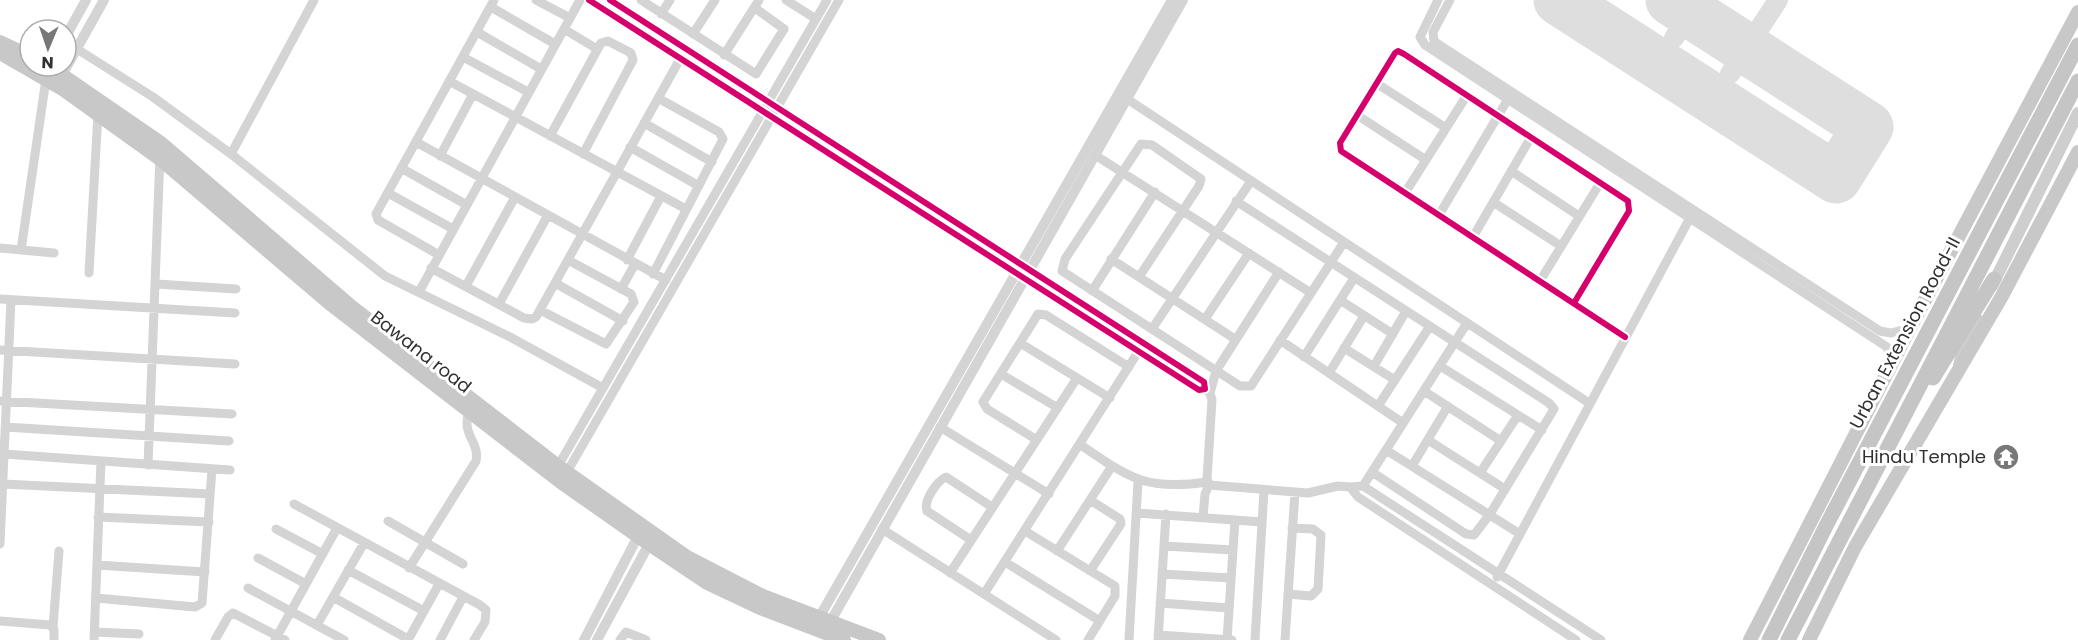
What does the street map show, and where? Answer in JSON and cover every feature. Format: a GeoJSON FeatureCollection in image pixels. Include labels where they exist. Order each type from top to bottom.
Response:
{"type":"FeatureCollection","features":[{"type":"Feature","properties":{"kind":"highway","name":"Urban Extension Road-II"},"geometry":{"type":"LineString","coordinates":[[1770,640],[1827,524],[2078,45]]}},
{"type":"Feature","properties":{"kind":"highway","name":"Urban Extension Road-II"},"geometry":{"type":"LineString","coordinates":[[1788,640],[2078,81]]}},
{"type":"Feature","properties":{"kind":"highway"},"geometry":{"type":"LineString","coordinates":[[1908,407],[1923,396],[1994,279]]}},
{"type":"Feature","properties":{"kind":"main road"},"geometry":{"type":"LineString","coordinates":[[1750,640],[1910,328],[2078,12]]}},
{"type":"Feature","properties":{"kind":"main road"},"geometry":{"type":"LineString","coordinates":[[0,42],[18,50]]}},
{"type":"Feature","properties":{"kind":"main road","name":"Bawana road"},"geometry":{"type":"LineString","coordinates":[[0,53],[18,59]]}},
{"type":"Feature","properties":{"kind":"main road","name":"Bawana road"},"geometry":{"type":"LineString","coordinates":[[59,78],[98,113],[160,159],[329,303],[469,412],[643,540],[707,583],[760,608],[879,640]]}},
{"type":"Feature","properties":{"kind":"main road","name":"Bawana road"},"geometry":{"type":"LineString","coordinates":[[66,78],[161,143],[352,307],[563,469],[696,562],[844,640]]}},
{"type":"Feature","properties":{"kind":"main road"},"geometry":{"type":"LineString","coordinates":[[1957,372],[1963,345],[2078,113]]}},
{"type":"Feature","properties":{"kind":"main road"},"geometry":{"type":"LineString","coordinates":[[1809,640],[1856,547],[2001,296],[2078,152]]}},
{"type":"Feature","properties":{"kind":"street"},"geometry":{"type":"LineString","coordinates":[[76,18],[86,0]]}},
{"type":"Feature","properties":{"kind":"street"},"geometry":{"type":"LineString","coordinates":[[78,47],[105,0]]}},
{"type":"Feature","properties":{"kind":"street"},"geometry":{"type":"LineString","coordinates":[[231,154],[314,0]]}},
{"type":"Feature","properties":{"kind":"street"},"geometry":{"type":"LineString","coordinates":[[536,0],[570,18]]}},
{"type":"Feature","properties":{"kind":"street"},"geometry":{"type":"LineString","coordinates":[[419,292],[580,0]]}},
{"type":"Feature","properties":{"kind":"street"},"geometry":{"type":"LineString","coordinates":[[589,0],[767,115],[1204,382],[1212,412],[1208,484],[1203,517]]}},
{"type":"Feature","properties":{"kind":"street"},"geometry":{"type":"LineString","coordinates":[[610,0],[624,4],[1017,269]]}},
{"type":"Feature","properties":{"kind":"street"},"geometry":{"type":"LineString","coordinates":[[641,0],[661,14],[724,55],[753,73],[760,71],[784,29],[757,4],[724,55]]}},
{"type":"Feature","properties":{"kind":"street"},"geometry":{"type":"LineString","coordinates":[[661,14],[670,0]]}},
{"type":"Feature","properties":{"kind":"street"},"geometry":{"type":"LineString","coordinates":[[693,34],[715,0]]}},
{"type":"Feature","properties":{"kind":"street"},"geometry":{"type":"LineString","coordinates":[[786,0],[816,19]]}},
{"type":"Feature","properties":{"kind":"street"},"geometry":{"type":"LineString","coordinates":[[563,469],[767,115],[768,102],[827,0]]}},
{"type":"Feature","properties":{"kind":"street"},"geometry":{"type":"LineString","coordinates":[[563,469],[603,388],[666,280],[767,115],[778,108],[839,0]]}},
{"type":"Feature","properties":{"kind":"street"},"geometry":{"type":"LineString","coordinates":[[821,626],[882,529],[1095,155],[1172,0]]}},
{"type":"Feature","properties":{"kind":"street"},"geometry":{"type":"LineString","coordinates":[[821,626],[1017,269],[1183,0]]}},
{"type":"Feature","properties":{"kind":"street"},"geometry":{"type":"LineString","coordinates":[[1438,0],[1421,32],[1421,42],[1508,99],[1880,331],[1891,333],[1910,328]]}},
{"type":"Feature","properties":{"kind":"street"},"geometry":{"type":"LineString","coordinates":[[1450,0],[1433,32],[1434,41],[1887,347],[1893,365]]}},
{"type":"Feature","properties":{"kind":"street"},"geometry":{"type":"LineString","coordinates":[[439,255],[378,220],[376,214],[401,168],[492,3],[555,44]]}},
{"type":"Feature","properties":{"kind":"street"},"geometry":{"type":"LineString","coordinates":[[564,29],[597,49]]}},
{"type":"Feature","properties":{"kind":"street"},"geometry":{"type":"LineString","coordinates":[[477,32],[542,69]]}},
{"type":"Feature","properties":{"kind":"street"},"geometry":{"type":"LineString","coordinates":[[550,136],[597,49],[601,43],[608,41],[633,57],[583,154]]}},
{"type":"Feature","properties":{"kind":"street"},"geometry":{"type":"LineString","coordinates":[[78,50],[153,97],[231,154],[385,276],[510,337],[603,388]]}},
{"type":"Feature","properties":{"kind":"street"},"geometry":{"type":"LineString","coordinates":[[1574,303],[1630,208],[1628,201],[1401,52],[1395,53],[1340,143],[1339,149],[1625,337]]}},
{"type":"Feature","properties":{"kind":"street"},"geometry":{"type":"LineString","coordinates":[[463,57],[528,92]]}},
{"type":"Feature","properties":{"kind":"street"},"geometry":{"type":"LineString","coordinates":[[431,268],[528,320],[536,317],[680,58]]}},
{"type":"Feature","properties":{"kind":"street"},"geometry":{"type":"LineString","coordinates":[[21,250],[48,78]]}},
{"type":"Feature","properties":{"kind":"street"},"geometry":{"type":"LineString","coordinates":[[449,81],[686,209]]}},
{"type":"Feature","properties":{"kind":"street"},"geometry":{"type":"LineString","coordinates":[[1376,83],[1446,128]]}},
{"type":"Feature","properties":{"kind":"street"},"geometry":{"type":"LineString","coordinates":[[441,156],[473,94]]}},
{"type":"Feature","properties":{"kind":"street"},"geometry":{"type":"LineString","coordinates":[[1406,194],[1467,95]]}},
{"type":"Feature","properties":{"kind":"street"},"geometry":{"type":"LineString","coordinates":[[1124,97],[1589,403]]}},
{"type":"Feature","properties":{"kind":"street"},"geometry":{"type":"LineString","coordinates":[[653,274],[722,143],[722,136],[658,98]]}},
{"type":"Feature","properties":{"kind":"street"},"geometry":{"type":"LineString","coordinates":[[1439,215],[1508,99]]}},
{"type":"Feature","properties":{"kind":"street"},"geometry":{"type":"LineString","coordinates":[[89,273],[98,113]]}},
{"type":"Feature","properties":{"kind":"street"},"geometry":{"type":"LineString","coordinates":[[1357,115],[1426,160]]}},
{"type":"Feature","properties":{"kind":"street"},"geometry":{"type":"LineString","coordinates":[[644,123],[712,162]]}},
{"type":"Feature","properties":{"kind":"street"},"geometry":{"type":"LineString","coordinates":[[1473,237],[1531,137]]}},
{"type":"Feature","properties":{"kind":"street"},"geometry":{"type":"LineString","coordinates":[[416,142],[666,280]]}},
{"type":"Feature","properties":{"kind":"street"},"geometry":{"type":"LineString","coordinates":[[148,465],[161,143]]}},
{"type":"Feature","properties":{"kind":"street"},"geometry":{"type":"LineString","coordinates":[[1139,277],[1183,211],[1201,179],[1152,145],[1141,144],[1063,262],[1065,274],[1216,371],[1248,388],[1344,242]]}},
{"type":"Feature","properties":{"kind":"street"},"geometry":{"type":"LineString","coordinates":[[630,147],[699,186]]}},
{"type":"Feature","properties":{"kind":"street"},"geometry":{"type":"LineString","coordinates":[[1095,155],[1311,293]]}},
{"type":"Feature","properties":{"kind":"street"},"geometry":{"type":"LineString","coordinates":[[401,168],[467,205]]}},
{"type":"Feature","properties":{"kind":"street"},"geometry":{"type":"LineString","coordinates":[[1511,171],[1580,216]]}},
{"type":"Feature","properties":{"kind":"street"},"geometry":{"type":"LineString","coordinates":[[1152,328],[1251,181]]}},
{"type":"Feature","properties":{"kind":"street"},"geometry":{"type":"LineString","coordinates":[[1540,281],[1600,183]]}},
{"type":"Feature","properties":{"kind":"street"},"geometry":{"type":"LineString","coordinates":[[1092,291],[1155,192]]}},
{"type":"Feature","properties":{"kind":"street"},"geometry":{"type":"LineString","coordinates":[[388,193],[453,229]]}},
{"type":"Feature","properties":{"kind":"street"},"geometry":{"type":"LineString","coordinates":[[621,289],[661,196]]}},
{"type":"Feature","properties":{"kind":"street"},"geometry":{"type":"LineString","coordinates":[[466,286],[514,197]]}},
{"type":"Feature","properties":{"kind":"street"},"geometry":{"type":"LineString","coordinates":[[1236,201],[1553,406],[1553,412],[1490,514],[1477,532],[1470,536],[1372,472]]}},
{"type":"Feature","properties":{"kind":"street"},"geometry":{"type":"LineString","coordinates":[[1493,202],[1562,246]]}},
{"type":"Feature","properties":{"kind":"street"},"geometry":{"type":"LineString","coordinates":[[1493,585],[1692,214]]}},
{"type":"Feature","properties":{"kind":"street"},"geometry":{"type":"LineString","coordinates":[[499,304],[548,215]]}},
{"type":"Feature","properties":{"kind":"street"},"geometry":{"type":"LineString","coordinates":[[0,248],[54,253]]}},
{"type":"Feature","properties":{"kind":"street"},"geometry":{"type":"LineString","coordinates":[[1205,319],[1249,253]]}},
{"type":"Feature","properties":{"kind":"street"},"geometry":{"type":"LineString","coordinates":[[1112,259],[1235,339]]}},
{"type":"Feature","properties":{"kind":"street"},"geometry":{"type":"LineString","coordinates":[[540,310],[606,344],[623,321],[635,299],[568,261]]}},
{"type":"Feature","properties":{"kind":"street"},"geometry":{"type":"LineString","coordinates":[[1207,391],[1235,339],[1279,272]]}},
{"type":"Feature","properties":{"kind":"street"},"geometry":{"type":"LineString","coordinates":[[1027,275],[1138,352],[1199,390],[1207,391]]}},
{"type":"Feature","properties":{"kind":"street"},"geometry":{"type":"LineString","coordinates":[[1304,357],[1354,278]]}},
{"type":"Feature","properties":{"kind":"street"},"geometry":{"type":"LineString","coordinates":[[156,284],[236,289]]}},
{"type":"Feature","properties":{"kind":"street"},"geometry":{"type":"LineString","coordinates":[[555,284],[623,321]]}},
{"type":"Feature","properties":{"kind":"street"},"geometry":{"type":"LineString","coordinates":[[0,299],[235,313]]}},
{"type":"Feature","properties":{"kind":"street"},"geometry":{"type":"LineString","coordinates":[[0,544],[5,427],[4,350],[11,300]]}},
{"type":"Feature","properties":{"kind":"street"},"geometry":{"type":"LineString","coordinates":[[1340,300],[1393,334]]}},
{"type":"Feature","properties":{"kind":"street"},"geometry":{"type":"LineString","coordinates":[[1374,366],[1406,311]]}},
{"type":"Feature","properties":{"kind":"street"},"geometry":{"type":"LineString","coordinates":[[1037,440],[984,406],[984,399],[1038,314],[1046,315],[1130,367]]}},
{"type":"Feature","properties":{"kind":"street"},"geometry":{"type":"LineString","coordinates":[[1329,373],[1364,316]]}},
{"type":"Feature","properties":{"kind":"street"},"geometry":{"type":"LineString","coordinates":[[1363,486],[1467,323]]}},
{"type":"Feature","properties":{"kind":"street"},"geometry":{"type":"LineString","coordinates":[[1378,406],[1430,326]]}},
{"type":"Feature","properties":{"kind":"street"},"geometry":{"type":"LineString","coordinates":[[1280,340],[1403,423]]}},
{"type":"Feature","properties":{"kind":"street"},"geometry":{"type":"LineString","coordinates":[[1020,343],[1110,398]]}},
{"type":"Feature","properties":{"kind":"street"},"geometry":{"type":"LineString","coordinates":[[1344,348],[1395,380]]}},
{"type":"Feature","properties":{"kind":"street"},"geometry":{"type":"LineString","coordinates":[[4,350],[235,364]]}},
{"type":"Feature","properties":{"kind":"street"},"geometry":{"type":"LineString","coordinates":[[984,594],[1081,445],[1138,352]]}},
{"type":"Feature","properties":{"kind":"street"},"geometry":{"type":"LineString","coordinates":[[1440,366],[1542,430]]}},
{"type":"Feature","properties":{"kind":"street"},"geometry":{"type":"LineString","coordinates":[[1001,374],[1058,408]]}},
{"type":"Feature","properties":{"kind":"street"},"geometry":{"type":"LineString","coordinates":[[950,573],[1077,378]]}},
{"type":"Feature","properties":{"kind":"street"},"geometry":{"type":"LineString","coordinates":[[1424,391],[1501,441]]}},
{"type":"Feature","properties":{"kind":"street"},"geometry":{"type":"LineString","coordinates":[[3,401],[232,414]]}},
{"type":"Feature","properties":{"kind":"street"},"geometry":{"type":"LineString","coordinates":[[1412,466],[1448,406]]}},
{"type":"Feature","properties":{"kind":"street"},"geometry":{"type":"LineString","coordinates":[[409,568],[476,461],[476,451],[465,429],[469,412]]}},
{"type":"Feature","properties":{"kind":"street"},"geometry":{"type":"LineString","coordinates":[[1480,473],[1518,415]]}},
{"type":"Feature","properties":{"kind":"street"},"geometry":{"type":"LineString","coordinates":[[5,427],[229,441]]}},
{"type":"Feature","properties":{"kind":"street"},"geometry":{"type":"LineString","coordinates":[[939,427],[1049,494]]}},
{"type":"Feature","properties":{"kind":"street"},"geometry":{"type":"LineString","coordinates":[[1428,440],[1505,489]]}},
{"type":"Feature","properties":{"kind":"street"},"geometry":{"type":"LineString","coordinates":[[1081,445],[1138,481],[1183,485],[1208,484],[1295,492],[1363,486],[1600,640]]}},
{"type":"Feature","properties":{"kind":"street"},"geometry":{"type":"LineString","coordinates":[[1386,450],[1520,534]]}},
{"type":"Feature","properties":{"kind":"street"},"geometry":{"type":"LineString","coordinates":[[3,451],[148,465],[231,470]]}},
{"type":"Feature","properties":{"kind":"street"},"geometry":{"type":"LineString","coordinates":[[101,461],[94,636],[139,634]]}},
{"type":"Feature","properties":{"kind":"street"},"geometry":{"type":"LineString","coordinates":[[1058,551],[1112,466]]}},
{"type":"Feature","properties":{"kind":"street"},"geometry":{"type":"LineString","coordinates":[[96,598],[199,606],[203,599],[212,469]]}},
{"type":"Feature","properties":{"kind":"street"},"geometry":{"type":"LineString","coordinates":[[971,540],[927,511],[926,501],[941,480],[946,477],[992,507]]}},
{"type":"Feature","properties":{"kind":"street"},"geometry":{"type":"LineString","coordinates":[[1129,640],[1138,481]]}},
{"type":"Feature","properties":{"kind":"street"},"geometry":{"type":"LineString","coordinates":[[3,484],[210,494]]}},
{"type":"Feature","properties":{"kind":"street"},"geometry":{"type":"LineString","coordinates":[[1350,487],[1358,497],[1576,640]]}},
{"type":"Feature","properties":{"kind":"street"},"geometry":{"type":"LineString","coordinates":[[1255,640],[1264,490]]}},
{"type":"Feature","properties":{"kind":"street"},"geometry":{"type":"LineString","coordinates":[[1285,640],[1295,492]]}},
{"type":"Feature","properties":{"kind":"street"},"geometry":{"type":"LineString","coordinates":[[1090,500],[1121,522],[1090,571]]}},
{"type":"Feature","properties":{"kind":"street"},"geometry":{"type":"LineString","coordinates":[[294,504],[486,610],[484,622],[474,640]]}},
{"type":"Feature","properties":{"kind":"street"},"geometry":{"type":"LineString","coordinates":[[1137,513],[1262,522]]}},
{"type":"Feature","properties":{"kind":"street"},"geometry":{"type":"LineString","coordinates":[[1166,514],[1158,638],[1229,640],[1235,520]]}},
{"type":"Feature","properties":{"kind":"street"},"geometry":{"type":"LineString","coordinates":[[98,517],[209,522]]}},
{"type":"Feature","properties":{"kind":"street"},"geometry":{"type":"LineString","coordinates":[[388,521],[463,564]]}},
{"type":"Feature","properties":{"kind":"street"},"geometry":{"type":"LineString","coordinates":[[215,640],[228,616],[233,613],[279,639],[291,611],[337,528]]}},
{"type":"Feature","properties":{"kind":"street"},"geometry":{"type":"LineString","coordinates":[[1288,594],[1311,596],[1317,593],[1322,536],[1313,529],[1293,528]]}},
{"type":"Feature","properties":{"kind":"street"},"geometry":{"type":"LineString","coordinates":[[276,529],[323,554]]}},
{"type":"Feature","properties":{"kind":"street"},"geometry":{"type":"LineString","coordinates":[[882,529],[1056,640]]}},
{"type":"Feature","properties":{"kind":"street"},"geometry":{"type":"LineString","coordinates":[[1025,531],[1117,589],[1088,640]]}},
{"type":"Feature","properties":{"kind":"street"},"geometry":{"type":"LineString","coordinates":[[584,640],[643,540]]}},
{"type":"Feature","properties":{"kind":"street"},"geometry":{"type":"LineString","coordinates":[[597,640],[643,540]]}},
{"type":"Feature","properties":{"kind":"street"},"geometry":{"type":"LineString","coordinates":[[317,625],[364,543]]}},
{"type":"Feature","properties":{"kind":"street"},"geometry":{"type":"LineString","coordinates":[[1164,546],[1233,550]]}},
{"type":"Feature","properties":{"kind":"street"},"geometry":{"type":"LineString","coordinates":[[54,640],[59,551]]}},
{"type":"Feature","properties":{"kind":"street"},"geometry":{"type":"LineString","coordinates":[[258,558],[306,584]]}},
{"type":"Feature","properties":{"kind":"street"},"geometry":{"type":"LineString","coordinates":[[1005,562],[1100,621]]}},
{"type":"Feature","properties":{"kind":"street"},"geometry":{"type":"LineString","coordinates":[[97,565],[205,572]]}},
{"type":"Feature","properties":{"kind":"street"},"geometry":{"type":"LineString","coordinates":[[348,570],[424,611]]}},
{"type":"Feature","properties":{"kind":"street"},"geometry":{"type":"LineString","coordinates":[[1162,574],[1231,578]]}},
{"type":"Feature","properties":{"kind":"street"},"geometry":{"type":"LineString","coordinates":[[333,597],[408,639],[439,584]]}},
{"type":"Feature","properties":{"kind":"street"},"geometry":{"type":"LineString","coordinates":[[248,588],[344,640]]}},
{"type":"Feature","properties":{"kind":"street"},"geometry":{"type":"LineString","coordinates":[[440,640],[463,597]]}},
{"type":"Feature","properties":{"kind":"street"},"geometry":{"type":"LineString","coordinates":[[1160,603],[1229,608]]}},
{"type":"Feature","properties":{"kind":"street"},"geometry":{"type":"LineString","coordinates":[[0,621],[53,627]]}},
{"type":"Feature","properties":{"kind":"street"},"geometry":{"type":"LineString","coordinates":[[620,640],[626,632],[646,640]]}},
{"type":"Feature","properties":{"kind":"taxiway"},"geometry":{"type":"LineString","coordinates":[[1674,38],[1699,0]]}},
{"type":"Feature","properties":{"kind":"taxiway"},"geometry":{"type":"LineString","coordinates":[[1730,74],[1778,0]]}},
{"type":"Feature","properties":{"kind":"runway"},"geometry":{"type":"LineString","coordinates":[[1559,0],[1836,178],[1868,127],[1671,0]]}},
{"type":"Feature","properties":{"kind":"cycle path"},"geometry":{"type":"LineString","coordinates":[[589,0],[1199,390],[1205,389],[1204,382],[610,0]]}},
{"type":"Feature","properties":{"kind":"cycle path"},"geometry":{"type":"LineString","coordinates":[[1574,303],[1629,211],[1628,201],[1404,54],[1398,51],[1395,53],[1340,143],[1341,151],[1625,337]]}},
{"type":"Feature","properties":{"kind":"place","name":"Hindu Temple"},"geometry":{"type":"Point","coordinates":[2006,457]}}]}
